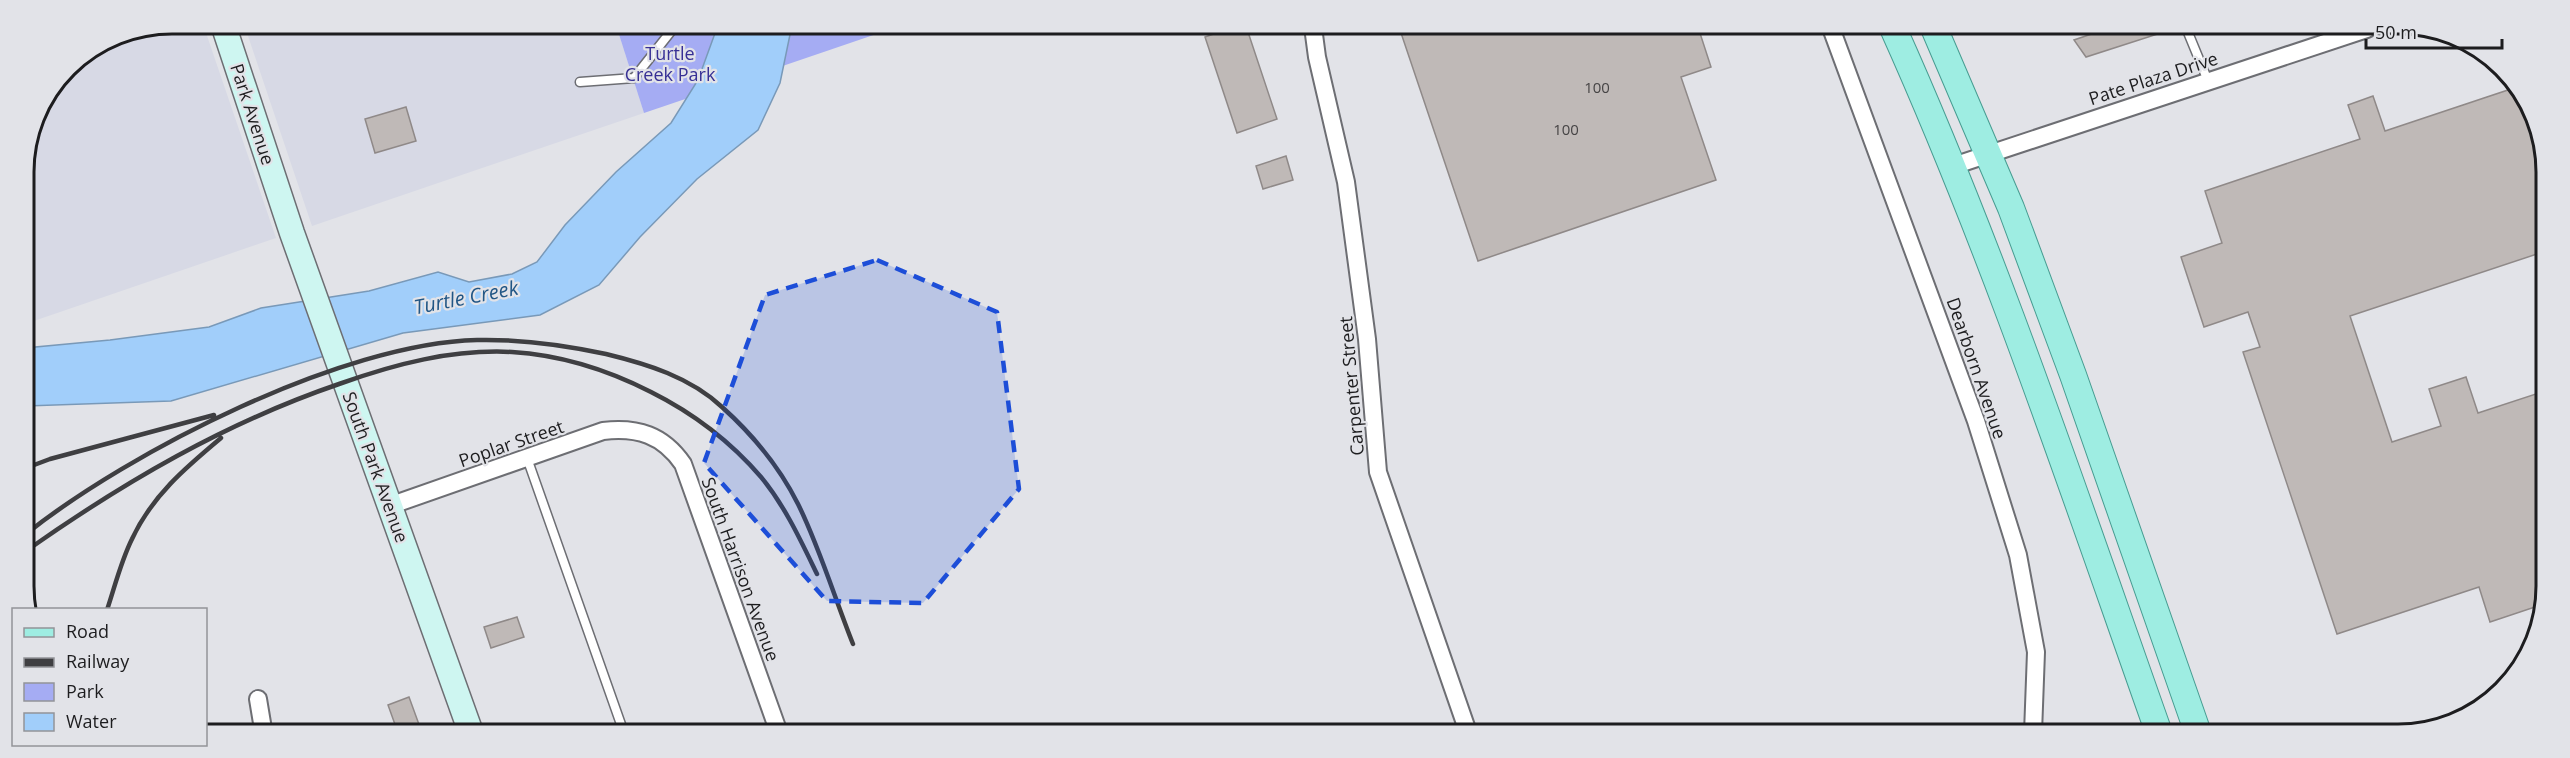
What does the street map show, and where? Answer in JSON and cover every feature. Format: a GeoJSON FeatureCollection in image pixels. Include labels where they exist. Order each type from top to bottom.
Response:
{"type":"FeatureCollection","features":[{"type":"Feature","properties":{"kind":"main road"},"geometry":{"type":"LineString","coordinates":[[1896,35],[1953,166],[2027,362],[2155,723]]}},
{"type":"Feature","properties":{"kind":"main road"},"geometry":{"type":"LineString","coordinates":[[1937,35],[1989,153],[2073,375],[2195,723]]}},
{"type":"Feature","properties":{"kind":"street","name":"Park Avenue"},"geometry":{"type":"LineString","coordinates":[[227,35],[283,205]]}},
{"type":"Feature","properties":{"kind":"street","name":"Carpenter Street"},"geometry":{"type":"LineString","coordinates":[[1314,35],[1348,193],[1367,339],[1378,472],[1465,723]]}},
{"type":"Feature","properties":{"kind":"street","name":"Dearborn Avenue"},"geometry":{"type":"LineString","coordinates":[[1834,35],[1976,421],[2018,555],[2036,652],[2033,723]]}},
{"type":"Feature","properties":{"kind":"street","name":"Pate Plaza Drive"},"geometry":{"type":"LineString","coordinates":[[1953,166],[2208,81],[2334,35]]}},
{"type":"Feature","properties":{"kind":"street","name":"South Park Avenue"},"geometry":{"type":"LineString","coordinates":[[283,205],[468,724]]}},
{"type":"Feature","properties":{"kind":"street","name":"Poplar Street"},"geometry":{"type":"LineString","coordinates":[[389,506],[603,431],[625,430],[648,435]]}},
{"type":"Feature","properties":{"kind":"street","name":"South Harrison Avenue"},"geometry":{"type":"LineString","coordinates":[[648,435],[672,449],[682,464],[775,724]]}},
{"type":"Feature","properties":{"kind":"street"},"geometry":{"type":"LineString","coordinates":[[258,699],[262,724]]}},
{"type":"Feature","properties":{"kind":"lane"},"geometry":{"type":"LineString","coordinates":[[579,82],[634,78],[668,35]]}},
{"type":"Feature","properties":{"kind":"lane"},"geometry":{"type":"LineString","coordinates":[[2189,35],[2208,81]]}},
{"type":"Feature","properties":{"kind":"lane"},"geometry":{"type":"LineString","coordinates":[[527,458],[621,724]]}},
{"type":"Feature","properties":{"kind":"highlighted area"},"geometry":{"type":"Polygon","coordinates":[[[877,260],[997,312],[1019,489],[923,603],[827,601],[704,463],[765,295],[877,260]]]}},
{"type":"Feature","properties":{"kind":"shaded area"},"geometry":{"type":"Polygon","coordinates":[[[207,35],[276,238],[35,321],[36,154],[45,120],[63,88],[88,63],[103,53],[128,42],[154,36],[207,35]]]}},
{"type":"Feature","properties":{"kind":"shaded area"},"geometry":{"type":"Polygon","coordinates":[[[248,35],[619,35],[644,113],[312,226],[248,35]]]}},
{"type":"Feature","properties":{"kind":"green space","name":"Turtle Creek Park"},"geometry":{"type":"Polygon","coordinates":[[[619,35],[874,35],[644,113],[619,35]]]}},
{"type":"Feature","properties":{"kind":"water","name":"Turtle Creek"},"geometry":{"type":"Polygon","coordinates":[[[714,35],[790,35],[780,83],[758,130],[697,179],[640,237],[599,285],[540,315],[403,333],[171,401],[34,406],[35,347],[209,327],[261,308],[369,291],[438,272],[469,282],[512,274],[537,262],[565,225],[616,172],[671,123],[698,80],[714,35]]]}},
{"type":"Feature","properties":{"kind":"building"},"geometry":{"type":"Polygon","coordinates":[[[1249,35],[1277,119],[1237,133],[1205,37],[1249,35]]]}},
{"type":"Feature","properties":{"kind":"building"},"geometry":{"type":"Polygon","coordinates":[[[1402,35],[1701,35],[1711,67],[1681,77],[1716,180],[1478,261],[1402,35]]]}},
{"type":"Feature","properties":{"kind":"building"},"geometry":{"type":"Polygon","coordinates":[[[2089,35],[2155,35],[2086,57],[2074,40],[2089,35]]]}},
{"type":"Feature","properties":{"kind":"building"},"geometry":{"type":"Polygon","coordinates":[[[2508,90],[2517,103],[2531,137],[2536,172],[2536,254],[2350,316],[2392,442],[2441,426],[2429,389],[2466,377],[2478,413],[2536,394],[2536,586],[2533,608],[2490,622],[2479,587],[2337,634],[2243,352],[2260,347],[2248,312],[2204,327],[2181,257],[2222,243],[2205,191],[2360,139],[2348,105],[2373,96],[2385,131],[2508,90]]]}},
{"type":"Feature","properties":{"kind":"building"},"geometry":{"type":"Polygon","coordinates":[[[406,107],[416,141],[375,153],[365,119],[406,107]]]}},
{"type":"Feature","properties":{"kind":"building"},"geometry":{"type":"Polygon","coordinates":[[[1286,156],[1293,180],[1263,189],[1256,166],[1286,156]]]}},
{"type":"Feature","properties":{"kind":"building"},"geometry":{"type":"Polygon","coordinates":[[[517,617],[524,637],[491,648],[484,627],[517,617]]]}},
{"type":"Feature","properties":{"kind":"building"},"geometry":{"type":"Polygon","coordinates":[[[409,697],[419,724],[395,724],[388,705],[409,697]]]}},
{"type":"Feature","properties":{"kind":"railway"},"geometry":{"type":"LineString","coordinates":[[34,528],[122,469],[179,437],[240,407],[303,381],[365,360],[423,346],[477,340],[558,345],[606,354],[667,373],[696,387],[733,417],[774,465],[798,504],[820,555],[853,644]]}},
{"type":"Feature","properties":{"kind":"railway"},"geometry":{"type":"LineString","coordinates":[[34,546],[100,501],[176,456],[297,400],[360,377],[424,359],[468,353],[512,352],[548,356],[601,370],[651,392],[696,419],[737,451],[770,488],[799,536],[817,574]]}},
{"type":"Feature","properties":{"kind":"railway"},"geometry":{"type":"LineString","coordinates":[[34,465],[214,415]]}},
{"type":"Feature","properties":{"kind":"railway"},"geometry":{"type":"LineString","coordinates":[[108,608],[128,547],[149,509],[182,472],[221,438]]}}]}
